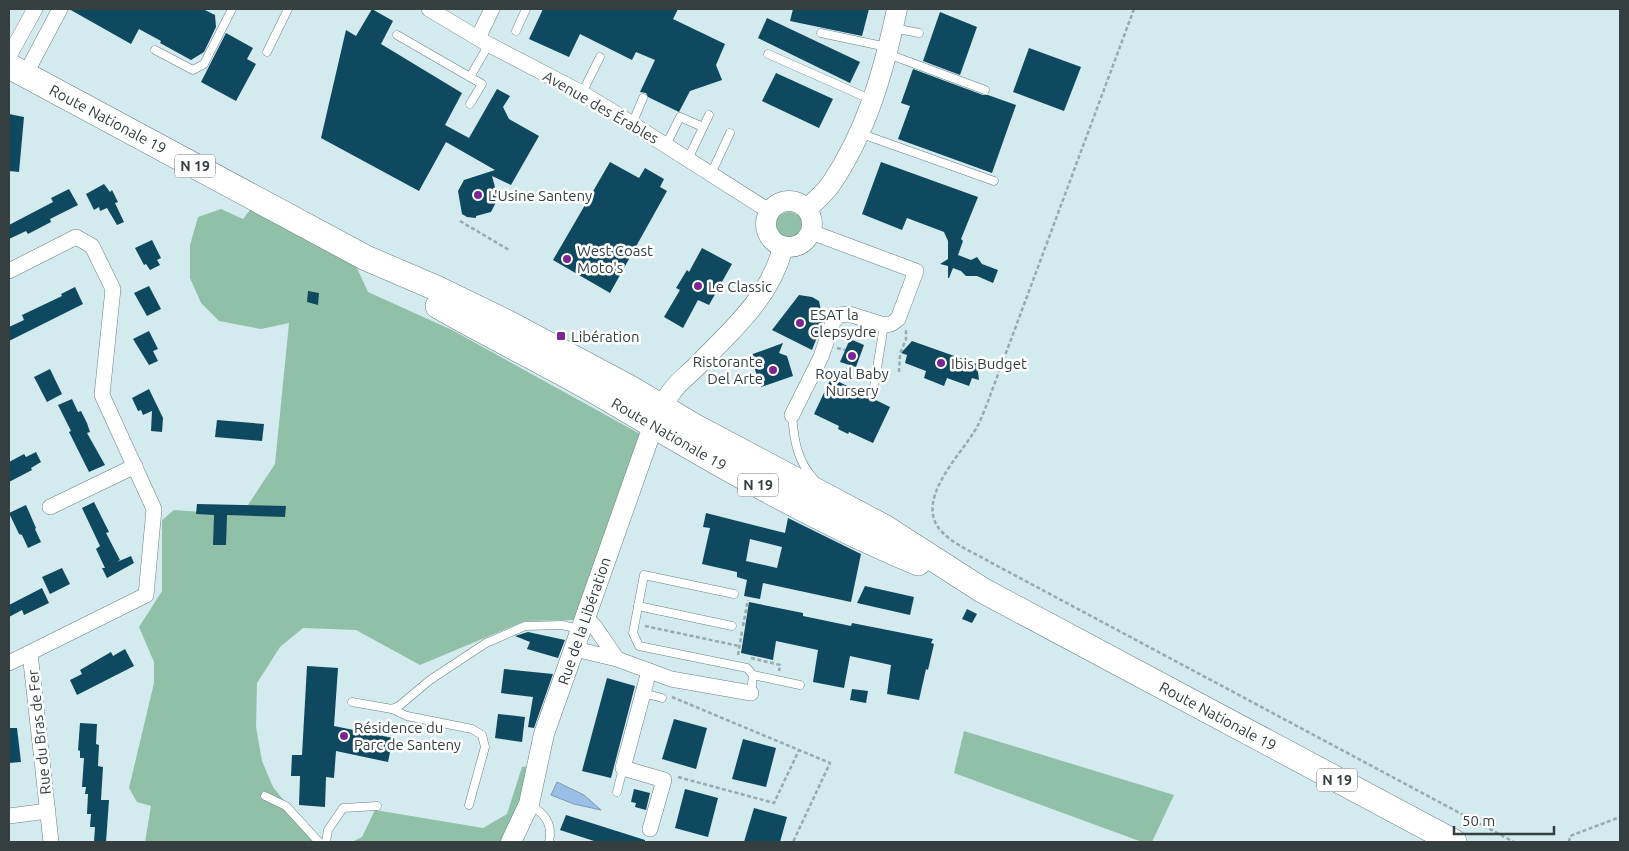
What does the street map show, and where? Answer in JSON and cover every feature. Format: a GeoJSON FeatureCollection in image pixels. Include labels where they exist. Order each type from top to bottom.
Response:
{"type":"FeatureCollection","features":[{"type":"Feature","properties":{"kind":"main road","name":"Route Nationale 19"},"geometry":{"type":"LineString","coordinates":[[17,70],[366,258],[427,300],[616,404],[692,425],[884,527],[982,590],[1454,842]]}},
{"type":"Feature","properties":{"kind":"main road","name":"Route Nationale 19"},"geometry":{"type":"LineString","coordinates":[[658,417],[813,514],[864,540],[982,590]]}},
{"type":"Feature","properties":{"kind":"street"},"geometry":{"type":"LineString","coordinates":[[9,56],[35,9]]}},
{"type":"Feature","properties":{"kind":"street"},"geometry":{"type":"LineString","coordinates":[[17,70],[60,9]]}},
{"type":"Feature","properties":{"kind":"street","name":"Avenue des Érables"},"geometry":{"type":"LineString","coordinates":[[429,9],[484,41],[582,93],[769,211]]}},
{"type":"Feature","properties":{"kind":"street"},"geometry":{"type":"LineString","coordinates":[[484,41],[492,9]]}},
{"type":"Feature","properties":{"kind":"street"},"geometry":{"type":"LineString","coordinates":[[807,209],[830,185],[859,133],[874,101],[889,51],[895,18]]}},
{"type":"Feature","properties":{"kind":"street"},"geometry":{"type":"LineString","coordinates":[[788,200],[801,204],[807,209],[812,220],[811,232],[803,243],[790,248],[783,247],[771,239],[767,233],[766,218],[774,206],[788,200]]}},
{"type":"Feature","properties":{"kind":"street"},"geometry":{"type":"LineString","coordinates":[[792,416],[821,357],[833,322],[839,315],[849,314],[884,325],[891,324],[898,319],[916,272],[811,232]]}},
{"type":"Feature","properties":{"kind":"street"},"geometry":{"type":"LineString","coordinates":[[9,271],[76,237],[92,246],[113,289],[102,395],[154,509],[146,595],[9,663]]}},
{"type":"Feature","properties":{"kind":"street","name":"Rue de la Libération"},"geometry":{"type":"LineString","coordinates":[[519,842],[544,734],[658,417],[672,391],[743,319],[760,299],[774,274],[783,247]]}},
{"type":"Feature","properties":{"kind":"street"},"geometry":{"type":"LineString","coordinates":[[50,507],[135,466]]}},
{"type":"Feature","properties":{"kind":"street"},"geometry":{"type":"LineString","coordinates":[[583,623],[596,627],[617,659]]}},
{"type":"Feature","properties":{"kind":"street"},"geometry":{"type":"LineString","coordinates":[[575,649],[617,659],[671,679],[751,693]]}},
{"type":"Feature","properties":{"kind":"street","name":"Rue du Bras de Fer"},"geometry":{"type":"LineString","coordinates":[[30,653],[51,842]]}},
{"type":"Feature","properties":{"kind":"street"},"geometry":{"type":"LineString","coordinates":[[649,671],[623,768],[664,780],[650,829]]}},
{"type":"Feature","properties":{"kind":"street","name":"Rue du Bras de Fer"},"geometry":{"type":"LineString","coordinates":[[9,816],[48,811]]}},
{"type":"Feature","properties":{"kind":"street","name":"Rue de la Libération"},"geometry":{"type":"LineString","coordinates":[[511,842],[526,811]]}},
{"type":"Feature","properties":{"kind":"lane"},"geometry":{"type":"LineString","coordinates":[[155,50],[193,70],[204,64],[232,9]]}},
{"type":"Feature","properties":{"kind":"lane"},"geometry":{"type":"LineString","coordinates":[[267,52],[288,9]]}},
{"type":"Feature","properties":{"kind":"lane"},"geometry":{"type":"LineString","coordinates":[[516,31],[526,9]]}},
{"type":"Feature","properties":{"kind":"lane"},"geometry":{"type":"LineString","coordinates":[[895,18],[918,33]]}},
{"type":"Feature","properties":{"kind":"lane"},"geometry":{"type":"LineString","coordinates":[[821,33],[889,51],[984,90]]}},
{"type":"Feature","properties":{"kind":"lane"},"geometry":{"type":"LineString","coordinates":[[397,35],[482,84],[470,104]]}},
{"type":"Feature","properties":{"kind":"lane"},"geometry":{"type":"LineString","coordinates":[[470,77],[484,41]]}},
{"type":"Feature","properties":{"kind":"lane"},"geometry":{"type":"LineString","coordinates":[[768,54],[874,101]]}},
{"type":"Feature","properties":{"kind":"lane"},"geometry":{"type":"LineString","coordinates":[[582,93],[600,57]]}},
{"type":"Feature","properties":{"kind":"lane"},"geometry":{"type":"LineString","coordinates":[[632,124],[643,98]]}},
{"type":"Feature","properties":{"kind":"lane"},"geometry":{"type":"LineString","coordinates":[[688,159],[709,115]]}},
{"type":"Feature","properties":{"kind":"lane"},"geometry":{"type":"LineString","coordinates":[[666,145],[680,117],[703,128]]}},
{"type":"Feature","properties":{"kind":"lane"},"geometry":{"type":"LineString","coordinates":[[711,174],[730,133]]}},
{"type":"Feature","properties":{"kind":"lane"},"geometry":{"type":"LineString","coordinates":[[859,133],[994,181]]}},
{"type":"Feature","properties":{"kind":"lane"},"geometry":{"type":"LineString","coordinates":[[874,387],[884,325]]}},
{"type":"Feature","properties":{"kind":"lane"},"geometry":{"type":"LineString","coordinates":[[792,416],[793,435],[798,456],[809,473],[832,499]]}},
{"type":"Feature","properties":{"kind":"lane"},"geometry":{"type":"LineString","coordinates":[[734,594],[644,575],[633,633],[639,646],[747,668],[753,675],[800,685]]}},
{"type":"Feature","properties":{"kind":"lane"},"geometry":{"type":"LineString","coordinates":[[638,606],[732,626]]}},
{"type":"Feature","properties":{"kind":"lane"},"geometry":{"type":"LineString","coordinates":[[392,709],[399,706],[430,680],[479,648],[525,626],[562,626],[583,623]]}},
{"type":"Feature","properties":{"kind":"lane"},"geometry":{"type":"LineString","coordinates":[[751,693],[753,675]]}},
{"type":"Feature","properties":{"kind":"lane"},"geometry":{"type":"LineString","coordinates":[[643,693],[662,698]]}},
{"type":"Feature","properties":{"kind":"lane"},"geometry":{"type":"LineString","coordinates":[[352,702],[392,709],[407,716],[472,729],[482,735],[485,747],[469,804]]}},
{"type":"Feature","properties":{"kind":"lane"},"geometry":{"type":"LineString","coordinates":[[617,792],[623,768]]}},
{"type":"Feature","properties":{"kind":"lane"},"geometry":{"type":"LineString","coordinates":[[265,796],[286,806],[319,842]]}},
{"type":"Feature","properties":{"kind":"lane"},"geometry":{"type":"LineString","coordinates":[[326,842],[328,830],[343,808],[377,806]]}},
{"type":"Feature","properties":{"kind":"lane"},"geometry":{"type":"LineString","coordinates":[[526,811],[542,812],[551,828],[549,842]]}},
{"type":"Feature","properties":{"kind":"path"},"geometry":{"type":"LineString","coordinates":[[1134,9],[988,404],[975,431],[934,496],[933,512],[937,526],[955,542],[990,562],[1514,842]]}},
{"type":"Feature","properties":{"kind":"path"},"geometry":{"type":"LineString","coordinates":[[460,221],[510,250]]}},
{"type":"Feature","properties":{"kind":"path"},"geometry":{"type":"LineString","coordinates":[[899,372],[900,354],[906,339],[906,298]]}},
{"type":"Feature","properties":{"kind":"path"},"geometry":{"type":"LineString","coordinates":[[748,600],[738,655],[780,665],[777,680]]}},
{"type":"Feature","properties":{"kind":"path"},"geometry":{"type":"LineString","coordinates":[[635,624],[739,646]]}},
{"type":"Feature","properties":{"kind":"path"},"geometry":{"type":"LineString","coordinates":[[662,698],[673,697],[830,763],[793,842]]}},
{"type":"Feature","properties":{"kind":"path"},"geometry":{"type":"LineString","coordinates":[[671,776],[774,803],[799,750]]}},
{"type":"Feature","properties":{"kind":"path"},"geometry":{"type":"LineString","coordinates":[[1569,842],[1570,836],[1620,817]]}},
{"type":"Feature","properties":{"kind":"green space"},"geometry":{"type":"Polygon","coordinates":[[[253,206],[350,253],[368,292],[452,330],[642,435],[574,620],[525,621],[420,665],[356,630],[303,628],[280,647],[257,683],[256,727],[262,761],[273,787],[317,842],[145,842],[151,806],[137,802],[129,788],[154,683],[154,662],[139,627],[162,591],[162,520],[174,510],[216,513],[246,508],[275,464],[289,323],[261,329],[219,321],[201,303],[190,278],[190,245],[198,217],[221,209],[243,219],[253,206]]]}},
{"type":"Feature","properties":{"kind":"green space"},"geometry":{"type":"Polygon","coordinates":[[[789,212],[798,216],[802,225],[798,234],[789,238],[780,234],[776,225],[780,216],[789,212]]]}},
{"type":"Feature","properties":{"kind":"green space"},"geometry":{"type":"Polygon","coordinates":[[[964,731],[1174,795],[1152,842],[1142,842],[954,773],[964,731]]]}},
{"type":"Feature","properties":{"kind":"green space"},"geometry":{"type":"Polygon","coordinates":[[[530,766],[523,798],[506,842],[352,842],[362,837],[375,810],[483,828],[507,814],[522,767],[530,766]]]}},
{"type":"Feature","properties":{"kind":"water"},"geometry":{"type":"Polygon","coordinates":[[[557,782],[584,795],[601,810],[574,804],[551,795],[557,782]]]}},
{"type":"Feature","properties":{"kind":"building"},"geometry":{"type":"Polygon","coordinates":[[[69,9],[203,9],[215,15],[216,27],[204,52],[191,60],[139,29],[131,44],[69,9]]]}},
{"type":"Feature","properties":{"kind":"building"},"geometry":{"type":"Polygon","coordinates":[[[372,9],[393,21],[381,44],[462,93],[445,125],[469,138],[497,89],[510,96],[503,107],[509,119],[539,136],[511,185],[492,176],[498,198],[491,212],[476,216],[476,218],[467,217],[462,214],[458,191],[464,180],[495,170],[446,142],[419,191],[321,138],[346,30],[356,36],[372,9]]]}},
{"type":"Feature","properties":{"kind":"building"},"geometry":{"type":"Polygon","coordinates":[[[543,9],[678,9],[673,19],[725,44],[716,65],[722,80],[690,91],[679,112],[648,97],[646,93],[640,92],[655,60],[636,52],[632,60],[580,34],[569,57],[529,39],[543,9]]]}},
{"type":"Feature","properties":{"kind":"building"},"geometry":{"type":"Polygon","coordinates":[[[793,9],[869,9],[862,36],[790,21],[793,9]]]}},
{"type":"Feature","properties":{"kind":"building"},"geometry":{"type":"Polygon","coordinates":[[[940,12],[977,27],[960,75],[923,61],[940,12]]]}},
{"type":"Feature","properties":{"kind":"building"},"geometry":{"type":"Polygon","coordinates":[[[767,18],[860,62],[850,83],[758,38],[767,18]]]}},
{"type":"Feature","properties":{"kind":"building"},"geometry":{"type":"Polygon","coordinates":[[[226,33],[253,48],[247,59],[256,64],[236,101],[201,82],[226,33]]]}},
{"type":"Feature","properties":{"kind":"building"},"geometry":{"type":"Polygon","coordinates":[[[1029,48],[1081,67],[1064,111],[1013,92],[1029,48]]]}},
{"type":"Feature","properties":{"kind":"building"},"geometry":{"type":"Polygon","coordinates":[[[913,69],[1016,105],[992,173],[898,139],[910,106],[901,103],[913,69]]]}},
{"type":"Feature","properties":{"kind":"building"},"geometry":{"type":"Polygon","coordinates":[[[776,73],[833,99],[819,128],[762,101],[776,73]]]}},
{"type":"Feature","properties":{"kind":"building"},"geometry":{"type":"Polygon","coordinates":[[[9,114],[24,117],[19,172],[9,171],[9,114]]]}},
{"type":"Feature","properties":{"kind":"building"},"geometry":{"type":"Polygon","coordinates":[[[610,162],[639,178],[645,168],[664,179],[660,187],[667,191],[610,293],[553,260],[610,162]]]}},
{"type":"Feature","properties":{"kind":"building"},"geometry":{"type":"Polygon","coordinates":[[[881,162],[978,197],[961,239],[963,241],[958,255],[971,260],[977,257],[982,264],[998,270],[993,283],[977,276],[966,276],[961,271],[953,268],[948,278],[948,266],[940,264],[948,259],[948,241],[944,232],[907,218],[902,230],[862,214],[881,162]]]}},
{"type":"Feature","properties":{"kind":"building"},"geometry":{"type":"Polygon","coordinates":[[[104,184],[110,192],[112,190],[118,202],[115,203],[124,222],[117,225],[107,208],[100,211],[99,207],[94,210],[86,194],[104,184]]]}},
{"type":"Feature","properties":{"kind":"building"},"geometry":{"type":"Polygon","coordinates":[[[69,189],[78,205],[50,219],[51,222],[28,234],[26,231],[9,239],[9,225],[53,202],[51,198],[69,189]]]}},
{"type":"Feature","properties":{"kind":"building"},"geometry":{"type":"Polygon","coordinates":[[[152,240],[161,258],[157,260],[160,265],[150,270],[146,264],[144,265],[135,248],[152,240]]]}},
{"type":"Feature","properties":{"kind":"building","name":"Le Classic"},"geometry":{"type":"Polygon","coordinates":[[[702,248],[732,264],[709,305],[698,300],[683,328],[664,317],[680,290],[676,288],[687,270],[689,272],[702,248]]]}},
{"type":"Feature","properties":{"kind":"building"},"geometry":{"type":"Polygon","coordinates":[[[149,286],[161,309],[147,316],[134,293],[149,286]]]}},
{"type":"Feature","properties":{"kind":"building"},"geometry":{"type":"Polygon","coordinates":[[[75,287],[83,304],[9,341],[9,327],[24,320],[22,315],[62,296],[61,294],[75,287]]]}},
{"type":"Feature","properties":{"kind":"building"},"geometry":{"type":"Polygon","coordinates":[[[308,291],[319,293],[318,305],[307,302],[308,291]]]}},
{"type":"Feature","properties":{"kind":"building","name":"ESAT la Clepsydre"},"geometry":{"type":"Polygon","coordinates":[[[799,295],[812,297],[819,301],[822,315],[825,317],[812,350],[772,330],[799,295]]]}},
{"type":"Feature","properties":{"kind":"building"},"geometry":{"type":"Polygon","coordinates":[[[149,331],[158,349],[153,351],[158,361],[149,365],[133,339],[149,331]]]}},
{"type":"Feature","properties":{"kind":"building","name":"Royal Baby Nursery"},"geometry":{"type":"Polygon","coordinates":[[[850,339],[864,345],[856,367],[840,362],[850,339]]]}},
{"type":"Feature","properties":{"kind":"building","name":"Ibis Budget"},"geometry":{"type":"Polygon","coordinates":[[[912,341],[977,364],[979,380],[972,378],[969,386],[947,378],[944,386],[924,378],[926,371],[905,363],[907,355],[901,353],[912,341]]]}},
{"type":"Feature","properties":{"kind":"building","name":"Ristorante Del Arte"},"geometry":{"type":"Polygon","coordinates":[[[783,343],[779,353],[787,356],[793,376],[761,387],[750,355],[783,343]]]}},
{"type":"Feature","properties":{"kind":"building"},"geometry":{"type":"Polygon","coordinates":[[[50,369],[62,394],[47,402],[34,377],[50,369]]]}},
{"type":"Feature","properties":{"kind":"building"},"geometry":{"type":"Polygon","coordinates":[[[831,378],[890,407],[873,443],[849,432],[848,434],[838,429],[839,426],[814,414],[831,378]]]}},
{"type":"Feature","properties":{"kind":"building"},"geometry":{"type":"Polygon","coordinates":[[[149,389],[163,418],[162,432],[151,431],[152,411],[143,415],[141,410],[138,411],[132,398],[149,389]]]}},
{"type":"Feature","properties":{"kind":"building"},"geometry":{"type":"Polygon","coordinates":[[[72,399],[78,412],[81,411],[87,423],[90,432],[87,433],[105,465],[89,472],[58,405],[72,399]]]}},
{"type":"Feature","properties":{"kind":"building"},"geometry":{"type":"Polygon","coordinates":[[[217,420],[264,424],[262,441],[215,437],[217,420]]]}},
{"type":"Feature","properties":{"kind":"building"},"geometry":{"type":"Polygon","coordinates":[[[36,452],[41,462],[31,468],[32,470],[9,482],[9,462],[24,454],[26,457],[36,452]]]}},
{"type":"Feature","properties":{"kind":"building"},"geometry":{"type":"Polygon","coordinates":[[[94,502],[109,532],[106,533],[120,560],[117,562],[131,556],[134,563],[107,578],[102,568],[105,568],[96,549],[100,546],[82,508],[94,502]]]}},
{"type":"Feature","properties":{"kind":"building"},"geometry":{"type":"Polygon","coordinates":[[[197,504],[286,506],[285,517],[227,515],[226,545],[213,545],[214,515],[196,514],[197,504]]]}},
{"type":"Feature","properties":{"kind":"building"},"geometry":{"type":"Polygon","coordinates":[[[26,505],[41,542],[28,548],[9,513],[26,505]]]}},
{"type":"Feature","properties":{"kind":"building"},"geometry":{"type":"Polygon","coordinates":[[[706,513],[785,533],[788,518],[861,554],[851,602],[763,583],[760,599],[744,596],[747,580],[737,577],[737,572],[702,564],[710,528],[703,527],[706,513]],[[750,539],[746,561],[777,568],[782,547],[750,539]]]}},
{"type":"Feature","properties":{"kind":"building"},"geometry":{"type":"Polygon","coordinates":[[[62,568],[70,584],[50,594],[42,577],[62,568]]]}},
{"type":"Feature","properties":{"kind":"building"},"geometry":{"type":"Polygon","coordinates":[[[865,586],[914,597],[910,615],[857,603],[865,586]]]}},
{"type":"Feature","properties":{"kind":"building"},"geometry":{"type":"Polygon","coordinates":[[[42,588],[49,603],[24,615],[22,610],[9,617],[9,605],[42,588]]]}},
{"type":"Feature","properties":{"kind":"building"},"geometry":{"type":"Polygon","coordinates":[[[749,602],[803,613],[803,616],[851,626],[852,623],[933,639],[931,643],[934,644],[919,700],[887,694],[891,665],[850,656],[844,688],[813,682],[818,650],[776,641],[773,660],[741,653],[749,602]]]}},
{"type":"Feature","properties":{"kind":"building"},"geometry":{"type":"Polygon","coordinates":[[[967,609],[977,614],[972,623],[962,619],[967,609]]]}},
{"type":"Feature","properties":{"kind":"building"},"geometry":{"type":"Polygon","coordinates":[[[528,632],[565,640],[558,658],[527,649],[530,642],[515,636],[528,632]]]}},
{"type":"Feature","properties":{"kind":"building"},"geometry":{"type":"Polygon","coordinates":[[[125,649],[134,666],[77,695],[70,680],[82,674],[80,670],[111,652],[113,656],[125,649]]]}},
{"type":"Feature","properties":{"kind":"building","name":"Résidence du Parc de Santeny"},"geometry":{"type":"Polygon","coordinates":[[[307,666],[338,668],[334,726],[393,738],[388,762],[336,751],[334,778],[326,777],[325,807],[299,805],[300,776],[291,776],[292,755],[302,755],[307,666]]]}},
{"type":"Feature","properties":{"kind":"building"},"geometry":{"type":"Polygon","coordinates":[[[504,669],[553,674],[534,728],[528,727],[533,697],[501,693],[504,669]]]}},
{"type":"Feature","properties":{"kind":"building"},"geometry":{"type":"Polygon","coordinates":[[[607,678],[635,686],[611,778],[582,771],[607,678]]]}},
{"type":"Feature","properties":{"kind":"building"},"geometry":{"type":"Polygon","coordinates":[[[852,689],[868,691],[866,703],[850,700],[852,689]]]}},
{"type":"Feature","properties":{"kind":"building"},"geometry":{"type":"Polygon","coordinates":[[[498,714],[525,717],[522,742],[495,738],[498,714]]]}},
{"type":"Feature","properties":{"kind":"building"},"geometry":{"type":"Polygon","coordinates":[[[674,719],[707,728],[696,769],[662,759],[674,719]]]}},
{"type":"Feature","properties":{"kind":"building"},"geometry":{"type":"Polygon","coordinates":[[[80,723],[97,724],[98,766],[103,767],[101,800],[109,800],[106,842],[94,842],[95,827],[90,827],[91,814],[87,814],[88,794],[85,794],[86,787],[82,787],[84,758],[80,758],[80,751],[78,750],[80,723]]]}},
{"type":"Feature","properties":{"kind":"building"},"geometry":{"type":"Polygon","coordinates":[[[9,728],[17,728],[21,762],[9,763],[9,728]]]}},
{"type":"Feature","properties":{"kind":"building"},"geometry":{"type":"Polygon","coordinates":[[[743,739],[776,748],[766,787],[732,779],[743,739]]]}},
{"type":"Feature","properties":{"kind":"building"},"geometry":{"type":"Polygon","coordinates":[[[634,789],[650,793],[646,810],[635,807],[636,803],[631,802],[634,789]]]}},
{"type":"Feature","properties":{"kind":"building"},"geometry":{"type":"Polygon","coordinates":[[[685,789],[718,798],[708,837],[675,828],[685,789]]]}},
{"type":"Feature","properties":{"kind":"building"},"geometry":{"type":"Polygon","coordinates":[[[754,808],[787,817],[780,842],[744,842],[754,808]]]}},
{"type":"Feature","properties":{"kind":"building"},"geometry":{"type":"Polygon","coordinates":[[[566,815],[645,840],[645,842],[597,842],[560,830],[566,815]]]}},
{"type":"Feature","properties":{"kind":"place","name":"L'Usine Santeny"},"geometry":{"type":"Point","coordinates":[478,195]}},
{"type":"Feature","properties":{"kind":"place","name":"West Coast Moto's"},"geometry":{"type":"Point","coordinates":[567,259]}},
{"type":"Feature","properties":{"kind":"place","name":"Le Classic"},"geometry":{"type":"Point","coordinates":[698,286]}},
{"type":"Feature","properties":{"kind":"place","name":"ESAT la Clepsydre"},"geometry":{"type":"Point","coordinates":[800,323]}},
{"type":"Feature","properties":{"kind":"place","name":"Libération"},"geometry":{"type":"Point","coordinates":[561,336]}},
{"type":"Feature","properties":{"kind":"place","name":"Royal Baby Nursery"},"geometry":{"type":"Point","coordinates":[852,356]}},
{"type":"Feature","properties":{"kind":"place","name":"Ibis Budget"},"geometry":{"type":"Point","coordinates":[941,363]}},
{"type":"Feature","properties":{"kind":"place","name":"Ristorante Del Arte"},"geometry":{"type":"Point","coordinates":[773,370]}},
{"type":"Feature","properties":{"kind":"place","name":"Résidence du Parc de Santeny"},"geometry":{"type":"Point","coordinates":[344,736]}}]}
